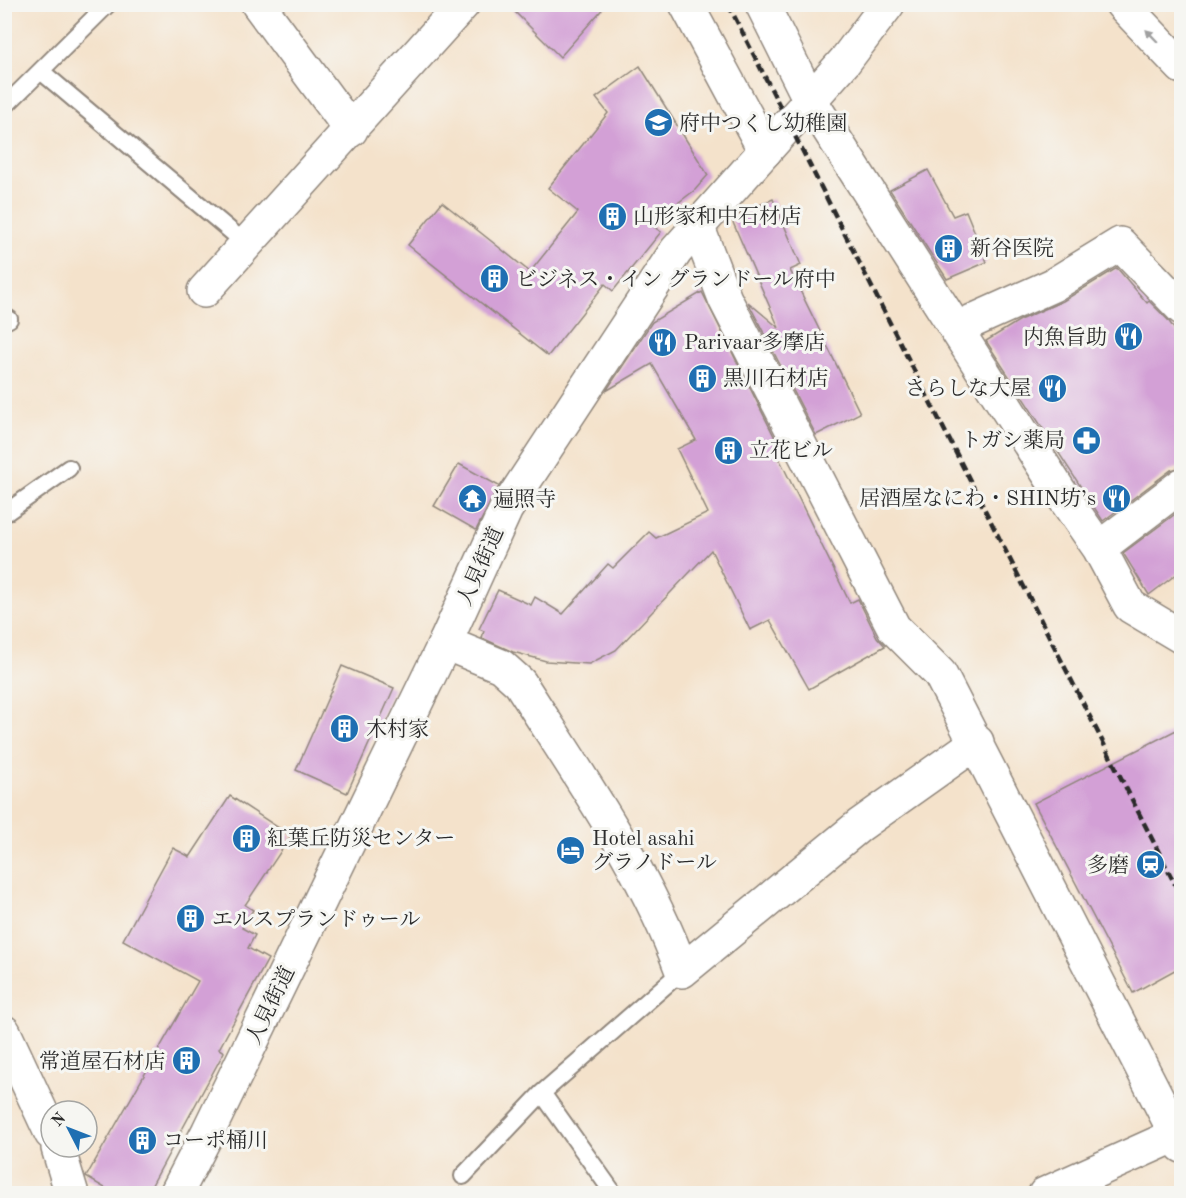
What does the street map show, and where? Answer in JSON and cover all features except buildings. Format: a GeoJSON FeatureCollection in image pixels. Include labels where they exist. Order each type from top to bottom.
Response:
{"type":"FeatureCollection","features":[{"type":"Feature","properties":{"kind":"street"},"geometry":{"type":"LineString","coordinates":[[258,4],[351,130]]}},
{"type":"Feature","properties":{"kind":"street"},"geometry":{"type":"LineString","coordinates":[[204,291],[463,4]]}},
{"type":"Feature","properties":{"kind":"street"},"geometry":{"type":"LineString","coordinates":[[686,4],[765,151]]}},
{"type":"Feature","properties":{"kind":"street"},"geometry":{"type":"LineString","coordinates":[[762,4],[810,100],[1062,495],[1099,548],[1130,606],[1182,637]]}},
{"type":"Feature","properties":{"kind":"street","name":"人見街道"},"geometry":{"type":"LineString","coordinates":[[176,1194],[214,1122],[446,643],[506,509],[676,251],[844,61],[888,4]]}},
{"type":"Feature","properties":{"kind":"street"},"geometry":{"type":"LineString","coordinates":[[1122,4],[1182,67]]}},
{"type":"Feature","properties":{"kind":"street"},"geometry":{"type":"LineString","coordinates":[[697,225],[725,299],[894,628],[940,674],[977,742],[1179,1141],[1045,1194]]}},
{"type":"Feature","properties":{"kind":"street"},"geometry":{"type":"LineString","coordinates":[[957,328],[1053,285],[1120,244],[1182,308]]}},
{"type":"Feature","properties":{"kind":"street"},"geometry":{"type":"LineString","coordinates":[[1099,548],[1182,485]]}},
{"type":"Feature","properties":{"kind":"street"},"geometry":{"type":"LineString","coordinates":[[446,643],[501,666],[520,683],[616,833],[670,938],[682,971],[860,825],[977,742]]}},
{"type":"Feature","properties":{"kind":"street"},"geometry":{"type":"LineString","coordinates":[[4,1032],[39,1108]]}},
{"type":"Feature","properties":{"kind":"street"},"geometry":{"type":"LineString","coordinates":[[60,1159],[72,1194]]}},
{"type":"Feature","properties":{"kind":"lane"},"geometry":{"type":"LineString","coordinates":[[4,107],[42,72],[108,4]]}},
{"type":"Feature","properties":{"kind":"lane"},"geometry":{"type":"LineString","coordinates":[[42,72],[245,243]]}},
{"type":"Feature","properties":{"kind":"lane"},"geometry":{"type":"LineString","coordinates":[[4,513],[69,468]]}},
{"type":"Feature","properties":{"kind":"lane"},"geometry":{"type":"LineString","coordinates":[[463,1176],[542,1092],[682,971]]}},
{"type":"Feature","properties":{"kind":"lane"},"geometry":{"type":"LineString","coordinates":[[542,1092],[614,1194]]}},
{"type":"Feature","properties":{"kind":"railway"},"geometry":{"type":"LineString","coordinates":[[728,4],[1182,898]]}},
{"type":"Feature","properties":{"kind":"place","name":"府中つくし幼稚園"},"geometry":{"type":"Point","coordinates":[658,123]}},
{"type":"Feature","properties":{"kind":"place","name":"山形家和中石材店"},"geometry":{"type":"Point","coordinates":[612,216]}},
{"type":"Feature","properties":{"kind":"place","name":"新谷医院"},"geometry":{"type":"Point","coordinates":[949,248]}},
{"type":"Feature","properties":{"kind":"place","name":"ビジネス・イン グランドール府中"},"geometry":{"type":"Point","coordinates":[495,279]}},
{"type":"Feature","properties":{"kind":"place","name":"内魚旨助"},"geometry":{"type":"Point","coordinates":[1128,337]}},
{"type":"Feature","properties":{"kind":"place","name":"Parivaar多摩店"},"geometry":{"type":"Point","coordinates":[663,342]}},
{"type":"Feature","properties":{"kind":"place","name":"黒川石材店"},"geometry":{"type":"Point","coordinates":[702,378]}},
{"type":"Feature","properties":{"kind":"place","name":"さらしな大屋"},"geometry":{"type":"Point","coordinates":[1052,388]}},
{"type":"Feature","properties":{"kind":"place","name":"トガシ薬局"},"geometry":{"type":"Point","coordinates":[1086,440]}},
{"type":"Feature","properties":{"kind":"place","name":"立花ビル"},"geometry":{"type":"Point","coordinates":[728,450]}},
{"type":"Feature","properties":{"kind":"place","name":"居酒屋なにわ・SHIN坊’s"},"geometry":{"type":"Point","coordinates":[1117,498]}},
{"type":"Feature","properties":{"kind":"place","name":"遍照寺"},"geometry":{"type":"Point","coordinates":[472,499]}},
{"type":"Feature","properties":{"kind":"place","name":"木村家"},"geometry":{"type":"Point","coordinates":[345,729]}},
{"type":"Feature","properties":{"kind":"place","name":"紅葉丘防災センター"},"geometry":{"type":"Point","coordinates":[246,838]}},
{"type":"Feature","properties":{"kind":"place","name":"Hotel asahi グラノドール"},"geometry":{"type":"Point","coordinates":[571,850]}},
{"type":"Feature","properties":{"kind":"place","name":"多磨"},"geometry":{"type":"Point","coordinates":[1150,865]}},
{"type":"Feature","properties":{"kind":"place","name":"エルスプランドゥール"},"geometry":{"type":"Point","coordinates":[191,919]}},
{"type":"Feature","properties":{"kind":"place","name":"常道屋石材店"},"geometry":{"type":"Point","coordinates":[186,1061]}},
{"type":"Feature","properties":{"kind":"place","name":"コーポ桶川"},"geometry":{"type":"Point","coordinates":[142,1140]}}]}
